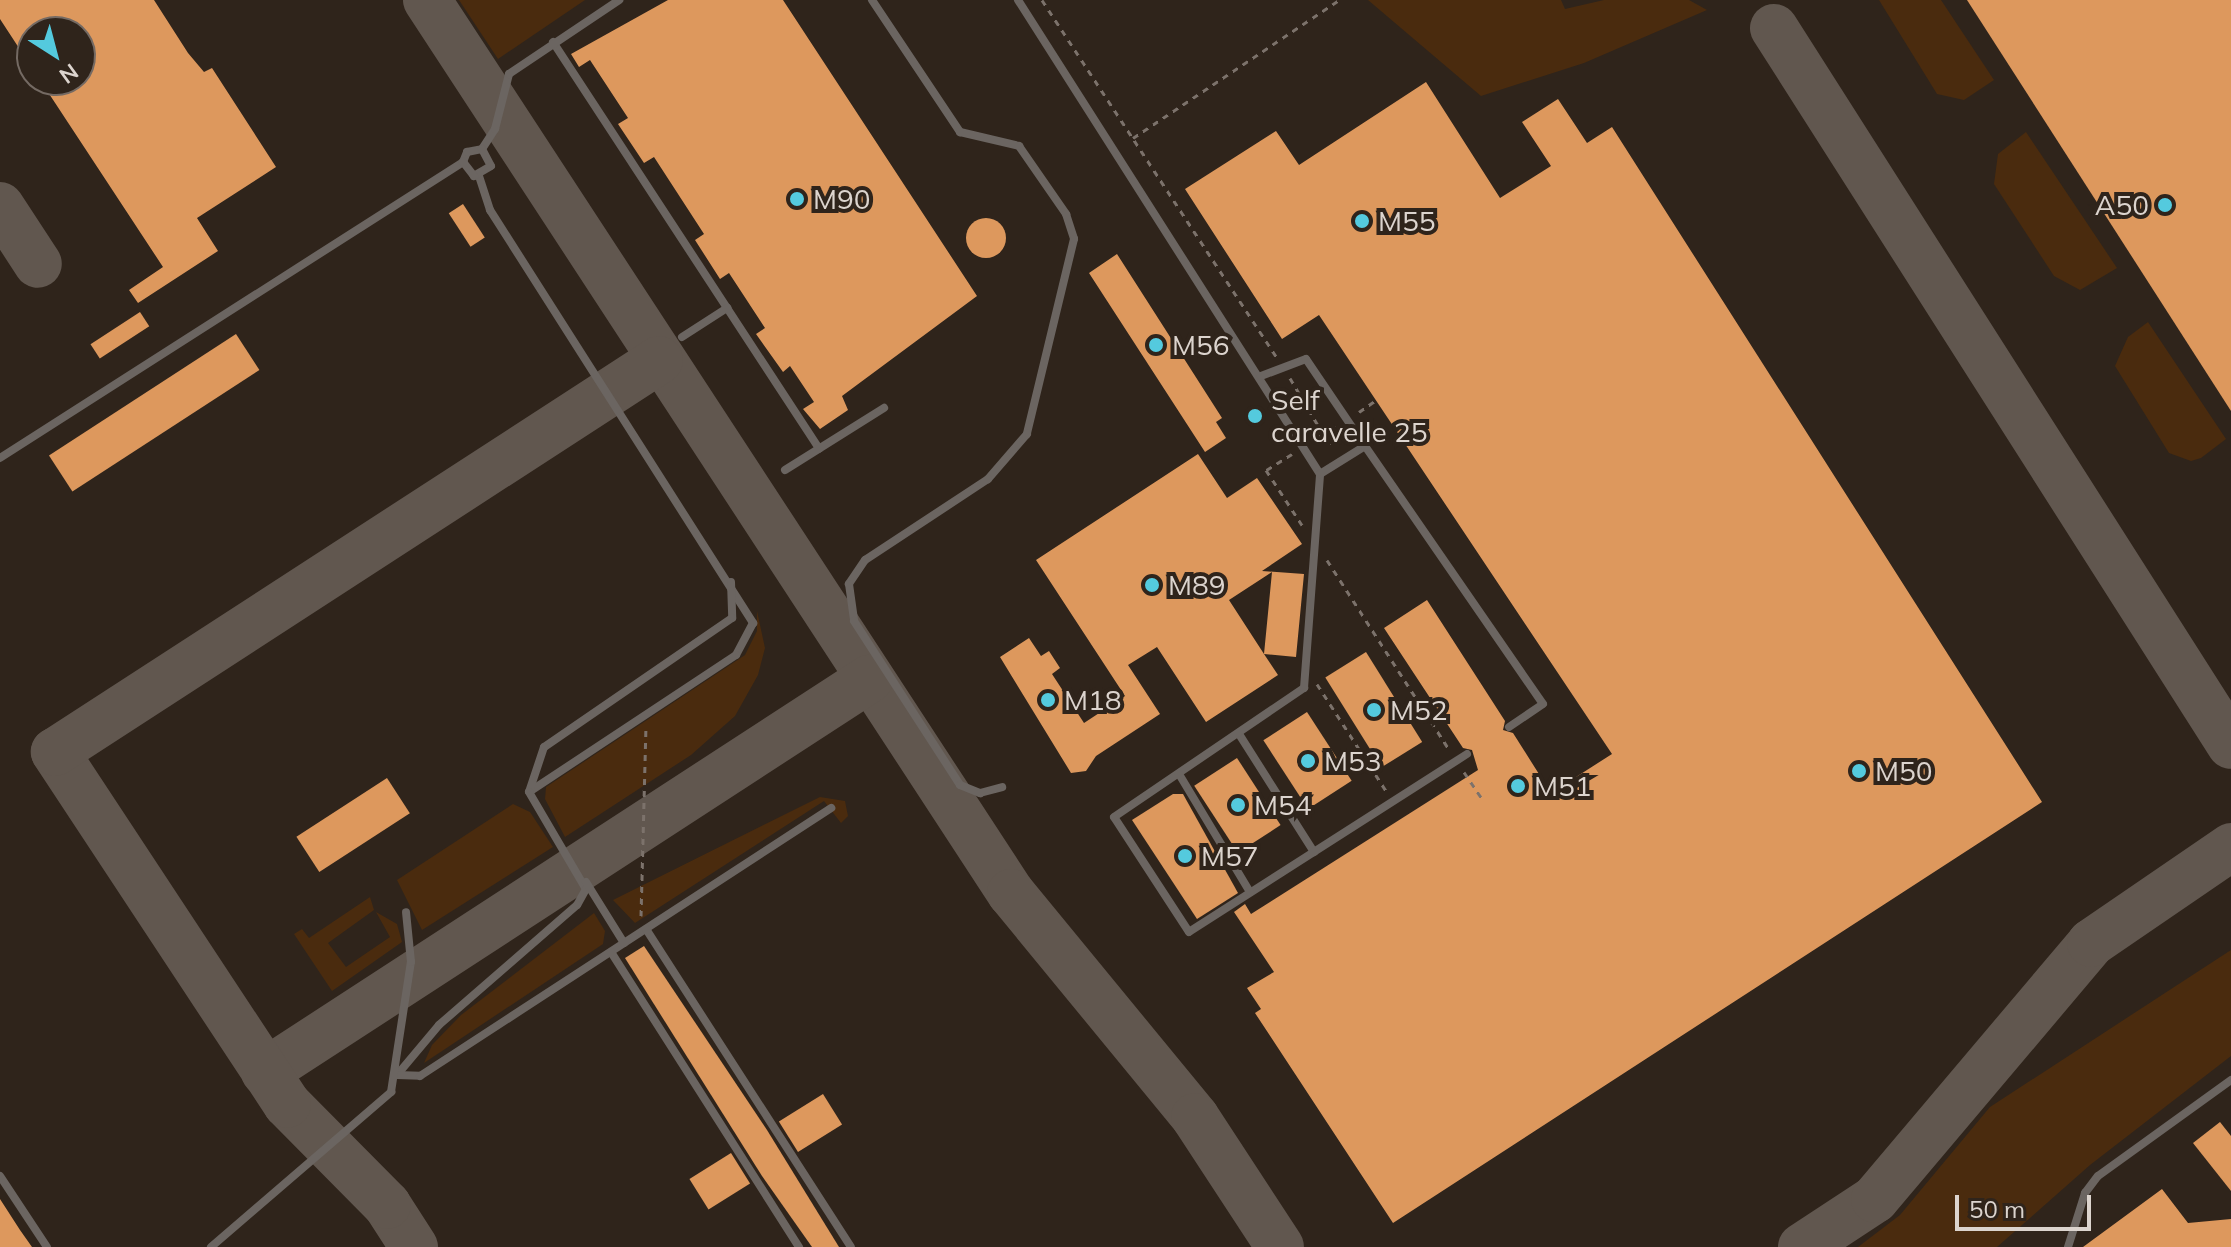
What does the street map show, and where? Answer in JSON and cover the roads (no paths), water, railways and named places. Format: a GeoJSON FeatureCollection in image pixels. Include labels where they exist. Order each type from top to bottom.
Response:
{"type":"FeatureCollection","features":[{"type":"Feature","properties":{"kind":"lane"},"geometry":{"type":"LineString","coordinates":[[0,458],[463,162],[467,152],[482,149],[495,129],[509,74],[619,0]]}},
{"type":"Feature","properties":{"kind":"lane"},"geometry":{"type":"LineString","coordinates":[[872,0],[960,132],[1019,146],[1066,214],[1074,239],[1040,401],[1027,434],[988,479],[865,560],[849,584],[854,621],[960,785],[980,793],[1002,787]]}},
{"type":"Feature","properties":{"kind":"lane"},"geometry":{"type":"LineString","coordinates":[[1018,0],[1261,376],[1301,448],[1320,474],[1304,688],[1114,817],[1189,932],[1467,754]]}},
{"type":"Feature","properties":{"kind":"lane"},"geometry":{"type":"LineString","coordinates":[[553,42],[819,449]]}},
{"type":"Feature","properties":{"kind":"lane"},"geometry":{"type":"LineString","coordinates":[[479,176],[491,166],[482,149]]}},
{"type":"Feature","properties":{"kind":"lane"},"geometry":{"type":"LineString","coordinates":[[463,162],[467,172],[479,176]]}},
{"type":"Feature","properties":{"kind":"lane"},"geometry":{"type":"LineString","coordinates":[[479,176],[490,210],[731,582],[753,623],[745,646],[529,792]]}},
{"type":"Feature","properties":{"kind":"lane"},"geometry":{"type":"LineString","coordinates":[[682,337],[727,308]]}},
{"type":"Feature","properties":{"kind":"lane"},"geometry":{"type":"LineString","coordinates":[[1261,376],[1306,359],[1543,704],[1509,727]]}},
{"type":"Feature","properties":{"kind":"lane"},"geometry":{"type":"LineString","coordinates":[[785,470],[884,408]]}},
{"type":"Feature","properties":{"kind":"lane"},"geometry":{"type":"LineString","coordinates":[[1320,474],[1365,446]]}},
{"type":"Feature","properties":{"kind":"lane"},"geometry":{"type":"LineString","coordinates":[[529,792],[553,736],[732,618],[731,582]]}},
{"type":"Feature","properties":{"kind":"lane"},"geometry":{"type":"LineString","coordinates":[[1239,734],[1314,852]]}},
{"type":"Feature","properties":{"kind":"lane"},"geometry":{"type":"LineString","coordinates":[[1179,774],[1250,892]]}},
{"type":"Feature","properties":{"kind":"lane"},"geometry":{"type":"LineString","coordinates":[[529,792],[624,943]]}},
{"type":"Feature","properties":{"kind":"lane"},"geometry":{"type":"LineString","coordinates":[[397,1075],[420,1076],[831,808]]}},
{"type":"Feature","properties":{"kind":"lane"},"geometry":{"type":"LineString","coordinates":[[211,1247],[379,1105],[397,1075],[439,1025],[577,905],[584,879]]}},
{"type":"Feature","properties":{"kind":"lane"},"geometry":{"type":"LineString","coordinates":[[397,1075],[411,962],[406,912]]}},
{"type":"Feature","properties":{"kind":"lane"},"geometry":{"type":"LineString","coordinates":[[646,929],[851,1247]]}},
{"type":"Feature","properties":{"kind":"lane"},"geometry":{"type":"LineString","coordinates":[[611,952],[799,1247]]}},
{"type":"Feature","properties":{"kind":"lane"},"geometry":{"type":"LineString","coordinates":[[2068,1247],[2085,1193],[2098,1176],[2231,1080]]}},
{"type":"Feature","properties":{"kind":"lane"},"geometry":{"type":"LineString","coordinates":[[0,1176],[47,1247]]}},
{"type":"Feature","properties":{"kind":"place","name":"M90"},"geometry":{"type":"Point","coordinates":[797,199]}},
{"type":"Feature","properties":{"kind":"place","name":"A50"},"geometry":{"type":"Point","coordinates":[2165,205]}},
{"type":"Feature","properties":{"kind":"place","name":"M55"},"geometry":{"type":"Point","coordinates":[1362,221]}},
{"type":"Feature","properties":{"kind":"place","name":"M56"},"geometry":{"type":"Point","coordinates":[1156,345]}},
{"type":"Feature","properties":{"kind":"place","name":"Self caravelle 25"},"geometry":{"type":"Point","coordinates":[1255,416]}},
{"type":"Feature","properties":{"kind":"place","name":"M89"},"geometry":{"type":"Point","coordinates":[1152,585]}},
{"type":"Feature","properties":{"kind":"place","name":"M18"},"geometry":{"type":"Point","coordinates":[1048,700]}},
{"type":"Feature","properties":{"kind":"place","name":"M52"},"geometry":{"type":"Point","coordinates":[1374,710]}},
{"type":"Feature","properties":{"kind":"place","name":"M53"},"geometry":{"type":"Point","coordinates":[1308,761]}},
{"type":"Feature","properties":{"kind":"place","name":"M50"},"geometry":{"type":"Point","coordinates":[1859,771]}},
{"type":"Feature","properties":{"kind":"place","name":"M51"},"geometry":{"type":"Point","coordinates":[1518,786]}},
{"type":"Feature","properties":{"kind":"place","name":"M54"},"geometry":{"type":"Point","coordinates":[1238,805]}},
{"type":"Feature","properties":{"kind":"place","name":"M57"},"geometry":{"type":"Point","coordinates":[1185,856]}}]}
